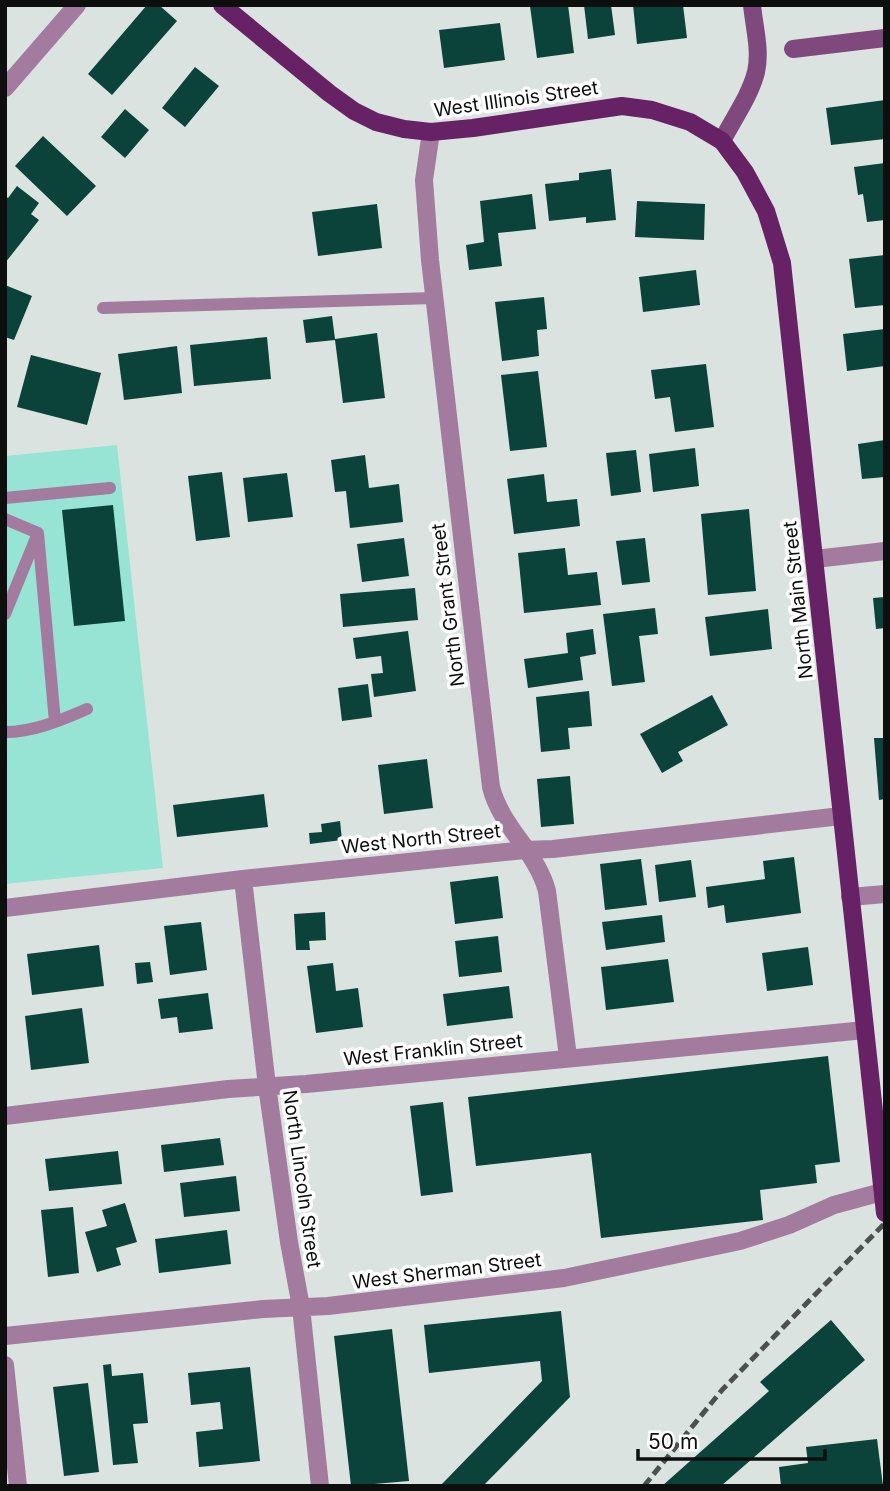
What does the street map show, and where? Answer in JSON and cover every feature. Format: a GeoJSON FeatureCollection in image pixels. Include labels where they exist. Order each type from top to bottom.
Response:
{"type":"FeatureCollection","features":[{"type":"Feature","properties":{"kind":"main road","name":"West Illinois Street"},"geometry":{"type":"LineString","coordinates":[[222,5],[329,93],[354,111],[376,122],[431,132],[622,106],[652,110],[690,122],[722,141]]}},
{"type":"Feature","properties":{"kind":"main road","name":"North Main Street"},"geometry":{"type":"LineString","coordinates":[[722,141],[745,172],[766,211],[782,263],[885,1213]]}},
{"type":"Feature","properties":{"kind":"street"},"geometry":{"type":"LineString","coordinates":[[5,88],[77,5]]}},
{"type":"Feature","properties":{"kind":"street"},"geometry":{"type":"LineString","coordinates":[[722,141],[751,87],[756,70],[752,5]]}},
{"type":"Feature","properties":{"kind":"street"},"geometry":{"type":"LineString","coordinates":[[793,49],[885,38]]}},
{"type":"Feature","properties":{"kind":"street","name":"North Grant Street"},"geometry":{"type":"LineString","coordinates":[[431,132],[424,180],[434,298],[491,787],[503,820],[542,872],[547,891],[568,1057]]}},
{"type":"Feature","properties":{"kind":"street"},"geometry":{"type":"LineString","coordinates":[[815,559],[885,551]]}},
{"type":"Feature","properties":{"kind":"street","name":"West North Street"},"geometry":{"type":"LineString","coordinates":[[5,908],[243,879],[553,849],[841,816]]}},
{"type":"Feature","properties":{"kind":"street","name":"North Lincoln Street"},"geometry":{"type":"LineString","coordinates":[[243,879],[267,1086],[301,1307],[320,1486]]}},
{"type":"Feature","properties":{"kind":"street"},"geometry":{"type":"LineString","coordinates":[[850,897],[885,894]]}},
{"type":"Feature","properties":{"kind":"street","name":"West Franklin Street"},"geometry":{"type":"LineString","coordinates":[[5,1116],[267,1086],[865,1030]]}},
{"type":"Feature","properties":{"kind":"street","name":"West Sherman Street"},"geometry":{"type":"LineString","coordinates":[[5,1336],[263,1309],[328,1306],[564,1278],[740,1241],[789,1225],[834,1205],[882,1192]]}},
{"type":"Feature","properties":{"kind":"street"},"geometry":{"type":"LineString","coordinates":[[5,1366],[18,1486]]}},
{"type":"Feature","properties":{"kind":"lane"},"geometry":{"type":"LineString","coordinates":[[103,308],[434,298]]}},
{"type":"Feature","properties":{"kind":"lane"},"geometry":{"type":"LineString","coordinates":[[5,498],[110,488]]}},
{"type":"Feature","properties":{"kind":"lane"},"geometry":{"type":"LineString","coordinates":[[5,519],[38,533]]}},
{"type":"Feature","properties":{"kind":"lane"},"geometry":{"type":"LineString","coordinates":[[5,614],[38,533]]}},
{"type":"Feature","properties":{"kind":"lane"},"geometry":{"type":"LineString","coordinates":[[38,533],[55,722]]}},
{"type":"Feature","properties":{"kind":"lane"},"geometry":{"type":"LineString","coordinates":[[5,732],[19,732],[55,722],[87,709]]}},
{"type":"Feature","properties":{"kind":"green space"},"geometry":{"type":"Polygon","coordinates":[[[117,445],[163,868],[5,884],[5,456],[117,445]]]}},
{"type":"Feature","properties":{"kind":"building"},"geometry":{"type":"Polygon","coordinates":[[[147,5],[159,5],[177,21],[112,95],[88,74],[147,5]]]}},
{"type":"Feature","properties":{"kind":"building"},"geometry":{"type":"Polygon","coordinates":[[[568,5],[574,53],[537,58],[530,6],[568,5]]]}},
{"type":"Feature","properties":{"kind":"building"},"geometry":{"type":"Polygon","coordinates":[[[584,5],[611,5],[615,35],[588,39],[584,5]]]}},
{"type":"Feature","properties":{"kind":"building"},"geometry":{"type":"Polygon","coordinates":[[[633,5],[683,5],[687,38],[637,44],[633,5]]]}},
{"type":"Feature","properties":{"kind":"building"},"geometry":{"type":"Polygon","coordinates":[[[500,23],[505,60],[444,68],[439,30],[500,23]]]}},
{"type":"Feature","properties":{"kind":"building"},"geometry":{"type":"Polygon","coordinates":[[[195,67],[219,86],[185,127],[162,108],[195,67]]]}},
{"type":"Feature","properties":{"kind":"building"},"geometry":{"type":"Polygon","coordinates":[[[885,100],[885,139],[831,145],[826,108],[885,100]]]}},
{"type":"Feature","properties":{"kind":"building"},"geometry":{"type":"Polygon","coordinates":[[[125,109],[149,130],[125,158],[101,137],[125,109]]]}},
{"type":"Feature","properties":{"kind":"building"},"geometry":{"type":"Polygon","coordinates":[[[43,136],[96,186],[67,216],[15,166],[43,136]]]}},
{"type":"Feature","properties":{"kind":"building"},"geometry":{"type":"Polygon","coordinates":[[[885,163],[885,220],[867,222],[863,194],[858,195],[854,167],[885,163]]]}},
{"type":"Feature","properties":{"kind":"building"},"geometry":{"type":"Polygon","coordinates":[[[611,169],[616,220],[586,223],[586,217],[549,221],[545,184],[579,180],[579,173],[611,169]]]}},
{"type":"Feature","properties":{"kind":"building"},"geometry":{"type":"Polygon","coordinates":[[[17,186],[39,203],[31,214],[39,220],[5,263],[5,196],[8,198],[17,186]]]}},
{"type":"Feature","properties":{"kind":"building"},"geometry":{"type":"Polygon","coordinates":[[[532,194],[536,229],[498,233],[502,266],[469,270],[466,245],[484,242],[480,201],[532,194]]]}},
{"type":"Feature","properties":{"kind":"building"},"geometry":{"type":"Polygon","coordinates":[[[637,201],[705,204],[704,240],[635,237],[637,201]]]}},
{"type":"Feature","properties":{"kind":"building"},"geometry":{"type":"Polygon","coordinates":[[[377,204],[382,248],[318,256],[312,212],[377,204]]]}},
{"type":"Feature","properties":{"kind":"building"},"geometry":{"type":"Polygon","coordinates":[[[885,255],[885,305],[855,308],[849,259],[885,255]]]}},
{"type":"Feature","properties":{"kind":"building"},"geometry":{"type":"Polygon","coordinates":[[[696,270],[700,305],[643,312],[639,277],[696,270]]]}},
{"type":"Feature","properties":{"kind":"building"},"geometry":{"type":"Polygon","coordinates":[[[5,285],[32,296],[14,340],[5,337],[5,285]]]}},
{"type":"Feature","properties":{"kind":"building"},"geometry":{"type":"Polygon","coordinates":[[[544,297],[547,329],[537,330],[539,356],[502,361],[495,302],[544,297]]]}},
{"type":"Feature","properties":{"kind":"building"},"geometry":{"type":"Polygon","coordinates":[[[332,316],[335,339],[377,333],[385,398],[343,403],[335,340],[306,343],[303,320],[332,316]]]}},
{"type":"Feature","properties":{"kind":"building"},"geometry":{"type":"Polygon","coordinates":[[[885,329],[885,366],[847,371],[843,334],[885,329]]]}},
{"type":"Feature","properties":{"kind":"building"},"geometry":{"type":"Polygon","coordinates":[[[267,337],[271,379],[194,386],[190,345],[267,337]]]}},
{"type":"Feature","properties":{"kind":"building"},"geometry":{"type":"Polygon","coordinates":[[[177,346],[182,393],[124,400],[118,354],[177,346]]]}},
{"type":"Feature","properties":{"kind":"building"},"geometry":{"type":"Polygon","coordinates":[[[31,355],[101,373],[87,425],[17,407],[31,355]]]}},
{"type":"Feature","properties":{"kind":"building"},"geometry":{"type":"Polygon","coordinates":[[[706,364],[714,427],[675,432],[670,397],[655,399],[651,370],[706,364]]]}},
{"type":"Feature","properties":{"kind":"building"},"geometry":{"type":"Polygon","coordinates":[[[538,371],[547,447],[510,451],[501,375],[538,371]]]}},
{"type":"Feature","properties":{"kind":"building"},"geometry":{"type":"Polygon","coordinates":[[[885,440],[885,477],[862,479],[858,444],[885,440]]]}},
{"type":"Feature","properties":{"kind":"building"},"geometry":{"type":"Polygon","coordinates":[[[695,448],[699,486],[653,492],[649,454],[695,448]]]}},
{"type":"Feature","properties":{"kind":"building"},"geometry":{"type":"Polygon","coordinates":[[[636,450],[641,492],[611,496],[606,453],[636,450]]]}},
{"type":"Feature","properties":{"kind":"building"},"geometry":{"type":"Polygon","coordinates":[[[365,455],[369,488],[399,484],[403,522],[350,528],[346,491],[335,492],[331,460],[365,455]]]}},
{"type":"Feature","properties":{"kind":"building"},"geometry":{"type":"Polygon","coordinates":[[[222,472],[230,537],[196,541],[188,476],[222,472]]]}},
{"type":"Feature","properties":{"kind":"building"},"geometry":{"type":"Polygon","coordinates":[[[287,473],[293,517],[248,522],[243,478],[287,473]]]}},
{"type":"Feature","properties":{"kind":"building"},"geometry":{"type":"Polygon","coordinates":[[[544,474],[547,502],[577,499],[580,526],[514,534],[507,479],[544,474]]]}},
{"type":"Feature","properties":{"kind":"building"},"geometry":{"type":"Polygon","coordinates":[[[113,505],[125,621],[74,626],[62,510],[113,505]]]}},
{"type":"Feature","properties":{"kind":"building"},"geometry":{"type":"Polygon","coordinates":[[[749,509],[756,591],[708,595],[701,514],[749,509]]]}},
{"type":"Feature","properties":{"kind":"building"},"geometry":{"type":"Polygon","coordinates":[[[404,538],[409,576],[362,582],[357,544],[404,538]]]}},
{"type":"Feature","properties":{"kind":"building"},"geometry":{"type":"Polygon","coordinates":[[[645,538],[650,582],[622,585],[616,541],[645,538]]]}},
{"type":"Feature","properties":{"kind":"building"},"geometry":{"type":"Polygon","coordinates":[[[565,548],[568,575],[597,572],[601,605],[524,613],[518,553],[565,548]]]}},
{"type":"Feature","properties":{"kind":"building"},"geometry":{"type":"Polygon","coordinates":[[[415,588],[418,620],[343,627],[340,594],[415,588]]]}},
{"type":"Feature","properties":{"kind":"building"},"geometry":{"type":"Polygon","coordinates":[[[885,597],[885,628],[876,629],[873,598],[885,597]]]}},
{"type":"Feature","properties":{"kind":"building"},"geometry":{"type":"Polygon","coordinates":[[[655,608],[658,634],[639,636],[645,682],[612,686],[603,614],[655,608]]]}},
{"type":"Feature","properties":{"kind":"building"},"geometry":{"type":"Polygon","coordinates":[[[768,609],[772,649],[710,656],[705,617],[768,609]]]}},
{"type":"Feature","properties":{"kind":"building"},"geometry":{"type":"Polygon","coordinates":[[[593,629],[596,654],[580,657],[583,680],[528,688],[524,659],[568,653],[566,633],[593,629]]]}},
{"type":"Feature","properties":{"kind":"building"},"geometry":{"type":"Polygon","coordinates":[[[408,631],[416,691],[374,697],[371,674],[383,673],[381,656],[356,659],[353,638],[408,631]]]}},
{"type":"Feature","properties":{"kind":"building"},"geometry":{"type":"Polygon","coordinates":[[[368,684],[372,717],[342,721],[338,688],[368,684]]]}},
{"type":"Feature","properties":{"kind":"building"},"geometry":{"type":"Polygon","coordinates":[[[589,691],[592,726],[568,728],[570,749],[541,752],[536,697],[589,691]]]}},
{"type":"Feature","properties":{"kind":"building"},"geometry":{"type":"Polygon","coordinates":[[[712,695],[728,725],[678,752],[683,761],[662,773],[640,734],[712,695]]]}},
{"type":"Feature","properties":{"kind":"building"},"geometry":{"type":"Polygon","coordinates":[[[874,738],[885,738],[885,799],[879,800],[874,738]]]}},
{"type":"Feature","properties":{"kind":"building"},"geometry":{"type":"Polygon","coordinates":[[[427,759],[433,808],[384,814],[378,765],[427,759]]]}},
{"type":"Feature","properties":{"kind":"building"},"geometry":{"type":"Polygon","coordinates":[[[570,776],[574,824],[541,827],[537,779],[570,776]]]}},
{"type":"Feature","properties":{"kind":"building"},"geometry":{"type":"Polygon","coordinates":[[[264,794],[268,827],[177,837],[173,805],[264,794]]]}},
{"type":"Feature","properties":{"kind":"building"},"geometry":{"type":"Polygon","coordinates":[[[340,821],[342,840],[310,844],[309,833],[322,832],[321,824],[340,821]]]}},
{"type":"Feature","properties":{"kind":"building"},"geometry":{"type":"Polygon","coordinates":[[[794,857],[801,913],[726,923],[724,905],[708,908],[706,887],[765,879],[763,861],[794,857]]]}},
{"type":"Feature","properties":{"kind":"building"},"geometry":{"type":"Polygon","coordinates":[[[641,859],[647,905],[605,910],[600,864],[641,859]]]}},
{"type":"Feature","properties":{"kind":"building"},"geometry":{"type":"Polygon","coordinates":[[[691,860],[696,897],[659,902],[655,865],[691,860]]]}},
{"type":"Feature","properties":{"kind":"building"},"geometry":{"type":"Polygon","coordinates":[[[498,876],[503,918],[455,924],[450,882],[498,876]]]}},
{"type":"Feature","properties":{"kind":"building"},"geometry":{"type":"Polygon","coordinates":[[[325,912],[326,940],[309,941],[310,950],[296,950],[294,914],[325,912]]]}},
{"type":"Feature","properties":{"kind":"building"},"geometry":{"type":"Polygon","coordinates":[[[662,915],[665,942],[606,950],[602,922],[662,915]]]}},
{"type":"Feature","properties":{"kind":"building"},"geometry":{"type":"Polygon","coordinates":[[[201,922],[207,970],[170,975],[164,926],[201,922]]]}},
{"type":"Feature","properties":{"kind":"building"},"geometry":{"type":"Polygon","coordinates":[[[498,936],[502,972],[459,977],[455,941],[498,936]]]}},
{"type":"Feature","properties":{"kind":"building"},"geometry":{"type":"Polygon","coordinates":[[[99,945],[104,986],[32,995],[27,954],[99,945]]]}},
{"type":"Feature","properties":{"kind":"building"},"geometry":{"type":"Polygon","coordinates":[[[808,947],[813,985],[767,991],[762,953],[808,947]]]}},
{"type":"Feature","properties":{"kind":"building"},"geometry":{"type":"Polygon","coordinates":[[[668,959],[674,1002],[606,1010],[601,967],[668,959]]]}},
{"type":"Feature","properties":{"kind":"building"},"geometry":{"type":"Polygon","coordinates":[[[150,962],[153,982],[137,984],[135,963],[150,962]]]}},
{"type":"Feature","properties":{"kind":"building"},"geometry":{"type":"Polygon","coordinates":[[[333,963],[336,991],[358,988],[363,1027],[316,1033],[307,966],[333,963]]]}},
{"type":"Feature","properties":{"kind":"building"},"geometry":{"type":"Polygon","coordinates":[[[509,986],[513,1018],[447,1026],[443,994],[509,986]]]}},
{"type":"Feature","properties":{"kind":"building"},"geometry":{"type":"Polygon","coordinates":[[[208,993],[213,1029],[179,1033],[177,1017],[161,1019],[158,999],[208,993]]]}},
{"type":"Feature","properties":{"kind":"building"},"geometry":{"type":"Polygon","coordinates":[[[82,1008],[89,1063],[31,1070],[25,1016],[82,1008]]]}},
{"type":"Feature","properties":{"kind":"building"},"geometry":{"type":"Polygon","coordinates":[[[828,1056],[840,1162],[815,1165],[817,1183],[760,1190],[763,1220],[601,1238],[591,1153],[476,1166],[468,1097],[828,1056]]]}},
{"type":"Feature","properties":{"kind":"building"},"geometry":{"type":"Polygon","coordinates":[[[443,1102],[453,1192],[421,1196],[410,1106],[443,1102]]]}},
{"type":"Feature","properties":{"kind":"building"},"geometry":{"type":"Polygon","coordinates":[[[220,1138],[224,1165],[164,1172],[161,1145],[220,1138]]]}},
{"type":"Feature","properties":{"kind":"building"},"geometry":{"type":"Polygon","coordinates":[[[118,1151],[122,1184],[49,1191],[45,1159],[118,1151]]]}},
{"type":"Feature","properties":{"kind":"building"},"geometry":{"type":"Polygon","coordinates":[[[236,1176],[240,1211],[184,1217],[180,1183],[236,1176]]]}},
{"type":"Feature","properties":{"kind":"building"},"geometry":{"type":"Polygon","coordinates":[[[125,1203],[137,1242],[116,1248],[121,1265],[97,1272],[85,1232],[107,1226],[102,1210],[125,1203]]]}},
{"type":"Feature","properties":{"kind":"building"},"geometry":{"type":"Polygon","coordinates":[[[73,1207],[79,1273],[48,1277],[41,1210],[73,1207]]]}},
{"type":"Feature","properties":{"kind":"building"},"geometry":{"type":"Polygon","coordinates":[[[227,1230],[231,1264],[159,1273],[155,1239],[227,1230]]]}},
{"type":"Feature","properties":{"kind":"building"},"geometry":{"type":"Polygon","coordinates":[[[561,1311],[570,1397],[483,1486],[440,1486],[542,1381],[540,1361],[429,1373],[424,1325],[561,1311]]]}},
{"type":"Feature","properties":{"kind":"building"},"geometry":{"type":"Polygon","coordinates":[[[831,1320],[865,1360],[721,1486],[662,1486],[769,1391],[760,1382],[831,1320]]]}},
{"type":"Feature","properties":{"kind":"building"},"geometry":{"type":"Polygon","coordinates":[[[392,1329],[409,1481],[351,1486],[334,1336],[392,1329]]]}},
{"type":"Feature","properties":{"kind":"building"},"geometry":{"type":"Polygon","coordinates":[[[111,1364],[112,1376],[143,1373],[148,1423],[133,1424],[138,1463],[113,1465],[103,1365],[111,1364]]]}},
{"type":"Feature","properties":{"kind":"building"},"geometry":{"type":"Polygon","coordinates":[[[250,1367],[260,1461],[199,1467],[196,1432],[223,1429],[220,1402],[191,1405],[188,1373],[250,1367]]]}},
{"type":"Feature","properties":{"kind":"building"},"geometry":{"type":"Polygon","coordinates":[[[88,1383],[99,1472],[64,1476],[53,1387],[88,1383]]]}},
{"type":"Feature","properties":{"kind":"building"},"geometry":{"type":"Polygon","coordinates":[[[877,1439],[883,1486],[781,1486],[779,1467],[808,1463],[806,1447],[877,1439]]]}},
{"type":"Feature","properties":{"kind":"railway"},"geometry":{"type":"LineString","coordinates":[[644,1486],[722,1390],[885,1223]]}}]}
